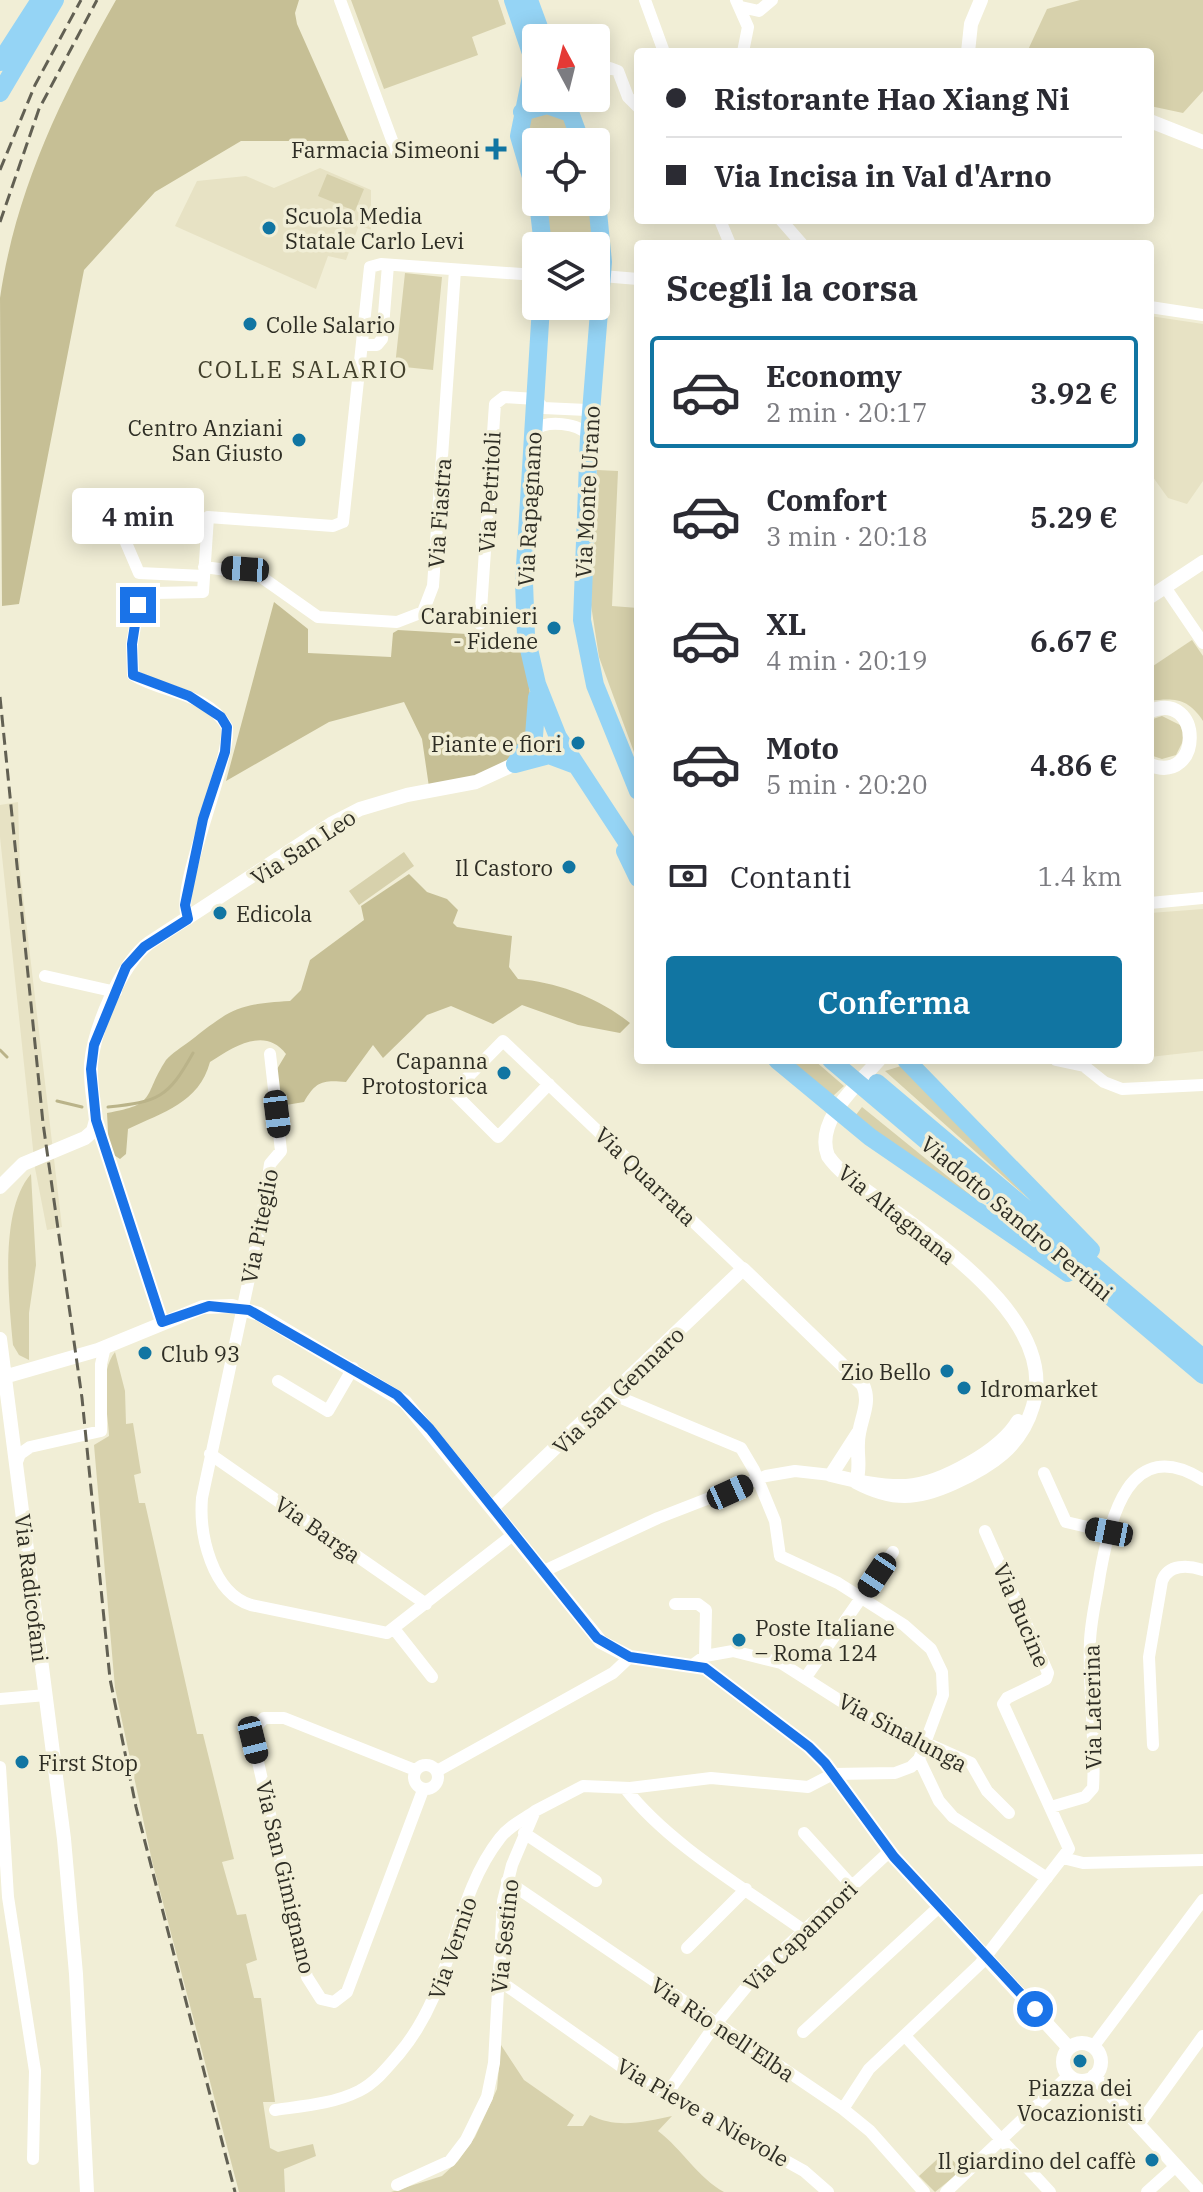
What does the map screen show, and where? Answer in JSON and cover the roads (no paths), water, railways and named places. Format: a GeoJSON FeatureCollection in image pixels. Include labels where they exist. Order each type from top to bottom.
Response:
{"type":"FeatureCollection","features":[{"type":"Feature","properties":{"kind":"main road"},"geometry":{"type":"LineString","coordinates":[[0,62],[40,0]]}},
{"type":"Feature","properties":{"kind":"main road"},"geometry":{"type":"LineString","coordinates":[[0,93],[55,0]]}},
{"type":"Feature","properties":{"kind":"main road"},"geometry":{"type":"LineString","coordinates":[[513,0],[522,27]]}},
{"type":"Feature","properties":{"kind":"main road"},"geometry":{"type":"LineString","coordinates":[[529,0],[538,24]]}},
{"type":"Feature","properties":{"kind":"main road"},"geometry":{"type":"LineString","coordinates":[[522,112],[522,150]]}},
{"type":"Feature","properties":{"kind":"main road","name":"Via Rapagnano"},"geometry":{"type":"LineString","coordinates":[[540,320],[524,614],[537,684],[551,722],[573,764],[620,833]]}},
{"type":"Feature","properties":{"kind":"main road","name":"Via Monte Urano"},"geometry":{"type":"LineString","coordinates":[[599,320],[581,580],[584,638],[595,685],[634,781]]}},
{"type":"Feature","properties":{"kind":"main road"},"geometry":{"type":"LineString","coordinates":[[515,764],[534,736],[537,684]]}},
{"type":"Feature","properties":{"kind":"main road"},"geometry":{"type":"LineString","coordinates":[[515,764],[549,755],[573,764]]}},
{"type":"Feature","properties":{"kind":"main road"},"geometry":{"type":"LineString","coordinates":[[620,833],[634,853]]}},
{"type":"Feature","properties":{"kind":"main road"},"geometry":{"type":"LineString","coordinates":[[620,833],[634,868]]}},
{"type":"Feature","properties":{"kind":"main road"},"geometry":{"type":"LineString","coordinates":[[782,1064],[836,1112],[1030,1248],[1131,1306]]}},
{"type":"Feature","properties":{"kind":"main road","name":"Viadotto Sandro Pertini"},"geometry":{"type":"LineString","coordinates":[[836,1064],[1131,1306],[1203,1358]]}},
{"type":"Feature","properties":{"kind":"main road","name":"Viadotto Sandro Pertini"},"geometry":{"type":"LineString","coordinates":[[855,1064],[1131,1306],[1203,1375]]}},
{"type":"Feature","properties":{"kind":"main road"},"geometry":{"type":"LineString","coordinates":[[910,1064],[1068,1225],[1131,1306]]}},
{"type":"Feature","properties":{"kind":"street"},"geometry":{"type":"LineString","coordinates":[[340,0],[396,151]]}},
{"type":"Feature","properties":{"kind":"street"},"geometry":{"type":"LineString","coordinates":[[645,0],[663,48]]}},
{"type":"Feature","properties":{"kind":"street"},"geometry":{"type":"LineString","coordinates":[[968,48],[971,24],[981,0]]}},
{"type":"Feature","properties":{"kind":"street"},"geometry":{"type":"LineString","coordinates":[[738,3],[752,12],[768,5]]}},
{"type":"Feature","properties":{"kind":"street"},"geometry":{"type":"LineString","coordinates":[[738,3],[748,27]]}},
{"type":"Feature","properties":{"kind":"street"},"geometry":{"type":"LineString","coordinates":[[744,48],[748,27],[768,5]]}},
{"type":"Feature","properties":{"kind":"street"},"geometry":{"type":"LineString","coordinates":[[610,68],[618,71],[628,97],[634,103]]}},
{"type":"Feature","properties":{"kind":"street"},"geometry":{"type":"LineString","coordinates":[[1154,123],[1203,142]]}},
{"type":"Feature","properties":{"kind":"street"},"geometry":{"type":"LineString","coordinates":[[784,224],[798,240]]}},
{"type":"Feature","properties":{"kind":"street"},"geometry":{"type":"LineString","coordinates":[[188,919],[185,905],[203,819],[225,752],[227,727],[221,717],[189,696],[134,676],[135,621],[142,599],[154,593],[203,592],[208,517],[341,525],[368,272],[375,265],[522,274]]}},
{"type":"Feature","properties":{"kind":"street"},"geometry":{"type":"LineString","coordinates":[[362,345],[377,345],[382,339],[388,265]]}},
{"type":"Feature","properties":{"kind":"street","name":"Via Fiastra"},"geometry":{"type":"LineString","coordinates":[[81,495],[85,506],[124,538],[137,572],[147,576],[204,571],[257,574],[318,617],[397,622],[423,612],[433,586],[455,270]]}},
{"type":"Feature","properties":{"kind":"street"},"geometry":{"type":"LineString","coordinates":[[610,277],[634,279]]}},
{"type":"Feature","properties":{"kind":"street"},"geometry":{"type":"LineString","coordinates":[[1154,308],[1203,315]]}},
{"type":"Feature","properties":{"kind":"street","name":"Via Petritoli"},"geometry":{"type":"LineString","coordinates":[[480,624],[494,408],[502,398],[536,399]]}},
{"type":"Feature","properties":{"kind":"street"},"geometry":{"type":"LineString","coordinates":[[536,399],[539,406],[546,409],[585,411],[592,404]]}},
{"type":"Feature","properties":{"kind":"street"},"geometry":{"type":"LineString","coordinates":[[533,431],[546,424],[581,428],[589,436]]}},
{"type":"Feature","properties":{"kind":"street"},"geometry":{"type":"LineString","coordinates":[[1154,594],[1203,562]]}},
{"type":"Feature","properties":{"kind":"street"},"geometry":{"type":"LineString","coordinates":[[1165,587],[1203,643]]}},
{"type":"Feature","properties":{"kind":"street"},"geometry":{"type":"LineString","coordinates":[[1154,710],[1165,708],[1178,712],[1189,722],[1198,740],[1196,754],[1174,766],[1154,765]]}},
{"type":"Feature","properties":{"kind":"street","name":"Via San Leo"},"geometry":{"type":"LineString","coordinates":[[162,1322],[96,1120],[91,1086],[93,1053],[124,971],[136,954],[331,824],[360,809],[407,795],[476,782],[515,764]]}},
{"type":"Feature","properties":{"kind":"street"},"geometry":{"type":"LineString","coordinates":[[1154,903],[1203,898]]}},
{"type":"Feature","properties":{"kind":"street"},"geometry":{"type":"LineString","coordinates":[[45,976],[116,992]]}},
{"type":"Feature","properties":{"kind":"street","name":"Via Quarrata"},"geometry":{"type":"LineString","coordinates":[[546,1081],[498,1137],[453,1092],[503,1041],[546,1081],[743,1269]]}},
{"type":"Feature","properties":{"kind":"street","name":"Via Piteglio"},"geometry":{"type":"LineString","coordinates":[[270,1054],[281,1151],[270,1164],[243,1309],[210,1454],[202,1498],[202,1519],[217,1573],[229,1593],[251,1605],[384,1633],[395,1630]]}},
{"type":"Feature","properties":{"kind":"street"},"geometry":{"type":"LineString","coordinates":[[836,1112],[876,1064]]}},
{"type":"Feature","properties":{"kind":"street"},"geometry":{"type":"LineString","coordinates":[[1075,1064],[1084,1066],[1097,1078],[1122,1089],[1203,1085]]}},
{"type":"Feature","properties":{"kind":"street","name":"Via Altagnana"},"geometry":{"type":"LineString","coordinates":[[836,1112],[824,1133],[830,1160],[948,1253],[1003,1306],[1023,1330],[1035,1359],[1036,1392],[1028,1420],[1011,1447],[997,1460],[925,1489],[887,1496],[856,1482]]}},
{"type":"Feature","properties":{"kind":"street"},"geometry":{"type":"LineString","coordinates":[[1,1185],[23,1164],[91,1133],[96,1120]]}},
{"type":"Feature","properties":{"kind":"street"},"geometry":{"type":"LineString","coordinates":[[544,1571],[658,1518],[759,1480],[795,1471],[831,1475],[856,1482],[861,1468],[858,1433],[867,1392],[834,1353],[743,1269]]}},
{"type":"Feature","properties":{"kind":"street","name":"Via San Gennaro"},"geometry":{"type":"LineString","coordinates":[[492,1508],[743,1269]]}},
{"type":"Feature","properties":{"kind":"street"},"geometry":{"type":"LineString","coordinates":[[4,1377],[102,1348],[209,1306],[243,1309],[353,1368],[408,1405],[597,1638],[630,1657],[700,1660],[803,1743],[833,1774],[890,1851],[1069,2048]]}},
{"type":"Feature","properties":{"kind":"street","name":"Via Altagnana"},"geometry":{"type":"LineString","coordinates":[[925,1489],[943,1474],[1001,1443],[1024,1409],[1029,1384],[1027,1361],[1003,1306]]}},
{"type":"Feature","properties":{"kind":"street"},"geometry":{"type":"LineString","coordinates":[[1,1345],[27,1372]]}},
{"type":"Feature","properties":{"kind":"street","name":"Via Radicofani"},"geometry":{"type":"LineString","coordinates":[[1,1345],[46,1695],[75,1962],[87,2192]]}},
{"type":"Feature","properties":{"kind":"street"},"geometry":{"type":"LineString","coordinates":[[17,1462],[23,1451],[95,1435],[103,1428],[102,1348]]}},
{"type":"Feature","properties":{"kind":"street"},"geometry":{"type":"LineString","coordinates":[[278,1381],[328,1411],[353,1368]]}},
{"type":"Feature","properties":{"kind":"street"},"geometry":{"type":"LineString","coordinates":[[10,1411],[15,1388],[27,1372]]}},
{"type":"Feature","properties":{"kind":"street"},"geometry":{"type":"LineString","coordinates":[[535,1811],[579,1787],[625,1788],[707,1778],[808,1787],[833,1774],[886,1775],[907,1769],[919,1759],[943,1695],[942,1672],[936,1658],[918,1635],[825,1576],[781,1558],[778,1527],[759,1480],[738,1446],[614,1395]]}},
{"type":"Feature","properties":{"kind":"street"},"geometry":{"type":"LineString","coordinates":[[831,1475],[858,1433]]}},
{"type":"Feature","properties":{"kind":"street","name":"Via Barga"},"geometry":{"type":"LineString","coordinates":[[210,1454],[426,1604]]}},
{"type":"Feature","properties":{"kind":"street","name":"Via Laterina"},"geometry":{"type":"LineString","coordinates":[[1051,1807],[1088,1796],[1093,1788],[1090,1640],[1109,1532],[1127,1488],[1147,1470],[1178,1467],[1203,1480]]}},
{"type":"Feature","properties":{"kind":"street"},"geometry":{"type":"LineString","coordinates":[[1044,1473],[1066,1522],[1109,1532]]}},
{"type":"Feature","properties":{"kind":"street","name":"Via Bucine"},"geometry":{"type":"LineString","coordinates":[[985,1531],[1048,1670],[1046,1679],[1007,1698],[1003,1704],[1051,1807]]}},
{"type":"Feature","properties":{"kind":"street"},"geometry":{"type":"LineString","coordinates":[[432,1677],[395,1630],[514,1534]]}},
{"type":"Feature","properties":{"kind":"street"},"geometry":{"type":"LineString","coordinates":[[806,1677],[893,1552]]}},
{"type":"Feature","properties":{"kind":"street"},"geometry":{"type":"LineString","coordinates":[[1153,1745],[1149,1657],[1162,1581],[1165,1573],[1174,1568],[1203,1570]]}},
{"type":"Feature","properties":{"kind":"street"},"geometry":{"type":"LineString","coordinates":[[675,1604],[698,1604],[706,1610],[700,1660]]}},
{"type":"Feature","properties":{"kind":"street","name":"Via Sinalunga"},"geometry":{"type":"LineString","coordinates":[[700,1660],[733,1651],[774,1660],[806,1677],[861,1714],[973,1765],[987,1791],[1009,1813]]}},
{"type":"Feature","properties":{"kind":"street"},"geometry":{"type":"LineString","coordinates":[[437,1771],[613,1673],[630,1657]]}},
{"type":"Feature","properties":{"kind":"street"},"geometry":{"type":"LineString","coordinates":[[0,1699],[46,1695]]}},
{"type":"Feature","properties":{"kind":"street","name":"Via San Gimignano"},"geometry":{"type":"LineString","coordinates":[[415,1770],[284,1718],[264,1718],[256,1727],[253,1740],[307,1977],[321,1999],[334,2002],[347,1992],[423,1790]]}},
{"type":"Feature","properties":{"kind":"street"},"geometry":{"type":"LineString","coordinates":[[919,1759],[939,1801],[953,1817],[1047,1878]]}},
{"type":"Feature","properties":{"kind":"street"},"geometry":{"type":"LineString","coordinates":[[428,1765],[437,1771],[435,1785],[423,1790],[414,1781],[415,1770],[428,1765]]}},
{"type":"Feature","properties":{"kind":"street"},"geometry":{"type":"LineString","coordinates":[[0,1771],[2,1844],[8,1897],[35,2071],[33,2159]]}},
{"type":"Feature","properties":{"kind":"street"},"geometry":{"type":"LineString","coordinates":[[625,1788],[648,1813],[803,1930]]}},
{"type":"Feature","properties":{"kind":"street"},"geometry":{"type":"LineString","coordinates":[[843,2109],[869,2069],[986,1957],[1063,1858],[1069,1846],[1051,1807]]}},
{"type":"Feature","properties":{"kind":"street","name":"Via Sestino"},"geometry":{"type":"LineString","coordinates":[[397,2185],[450,2161],[466,2140],[484,2105],[494,2063],[497,1979],[507,1881],[535,1811]]}},
{"type":"Feature","properties":{"kind":"street","name":"Via Vernio"},"geometry":{"type":"LineString","coordinates":[[275,2110],[342,2098],[371,2084],[391,2064],[419,2029],[435,1999],[484,1863],[504,1833],[535,1811]]}},
{"type":"Feature","properties":{"kind":"street"},"geometry":{"type":"LineString","coordinates":[[524,1833],[596,1881]]}},
{"type":"Feature","properties":{"kind":"street"},"geometry":{"type":"LineString","coordinates":[[804,1833],[852,1886]]}},
{"type":"Feature","properties":{"kind":"street","name":"Via Capannori"},"geometry":{"type":"LineString","coordinates":[[666,2095],[715,2025],[757,1974],[890,1851]]}},
{"type":"Feature","properties":{"kind":"street"},"geometry":{"type":"LineString","coordinates":[[1063,1858],[1083,1863],[1203,1860]]}},
{"type":"Feature","properties":{"kind":"street","name":"Via Rio nell'Elba"},"geometry":{"type":"LineString","coordinates":[[507,1881],[843,2109],[870,2131],[924,2192]]}},
{"type":"Feature","properties":{"kind":"street"},"geometry":{"type":"LineString","coordinates":[[687,1948],[746,1889]]}},
{"type":"Feature","properties":{"kind":"street"},"geometry":{"type":"LineString","coordinates":[[1093,2047],[1203,1900]]}},
{"type":"Feature","properties":{"kind":"street"},"geometry":{"type":"LineString","coordinates":[[803,2032],[939,1907]]}},
{"type":"Feature","properties":{"kind":"street","name":"Via Pieve a Nievole"},"geometry":{"type":"LineString","coordinates":[[497,1979],[666,2095],[790,2162],[828,2192]]}},
{"type":"Feature","properties":{"kind":"street"},"geometry":{"type":"LineString","coordinates":[[905,2036],[1050,2192]]}},
{"type":"Feature","properties":{"kind":"street"},"geometry":{"type":"LineString","coordinates":[[1138,2126],[1203,2036]]}},
{"type":"Feature","properties":{"kind":"street"},"geometry":{"type":"LineString","coordinates":[[1083,2043],[1093,2047],[1101,2063],[1094,2076],[1080,2080],[1069,2075],[1064,2059],[1069,2048],[1083,2043]]}},
{"type":"Feature","properties":{"kind":"street"},"geometry":{"type":"LineString","coordinates":[[946,2192],[1069,2075]]}},
{"type":"Feature","properties":{"kind":"street"},"geometry":{"type":"LineString","coordinates":[[1094,2076],[1200,2192]]}},
{"type":"Feature","properties":{"kind":"street"},"geometry":{"type":"LineString","coordinates":[[1147,2192],[1176,2166]]}},
{"type":"Feature","properties":{"kind":"waterway"},"geometry":{"type":"LineString","coordinates":[[0,1050],[7,1057]]}},
{"type":"Feature","properties":{"kind":"waterway"},"geometry":{"type":"LineString","coordinates":[[108,1107],[139,1103],[160,1095],[176,1080],[193,1053]]}},
{"type":"Feature","properties":{"kind":"waterway"},"geometry":{"type":"LineString","coordinates":[[57,1101],[82,1107]]}},
{"type":"Feature","properties":{"kind":"railway"},"geometry":{"type":"LineString","coordinates":[[0,170],[35,85],[81,0]]}},
{"type":"Feature","properties":{"kind":"railway"},"geometry":{"type":"LineString","coordinates":[[0,222],[39,109],[97,0]]}},
{"type":"Feature","properties":{"kind":"railway"},"geometry":{"type":"LineString","coordinates":[[0,697],[43,1123],[82,1398],[110,1679],[136,1807],[235,2192]]}},
{"type":"Feature","properties":{"kind":"place","name":"Farmacia Simeoni"},"geometry":{"type":"Point","coordinates":[496,149]}},
{"type":"Feature","properties":{"kind":"place","name":"Scuola Media Statale Carlo Levi"},"geometry":{"type":"Point","coordinates":[269,228]}},
{"type":"Feature","properties":{"kind":"place","name":"Colle Salario"},"geometry":{"type":"Point","coordinates":[250,324]}},
{"type":"Feature","properties":{"kind":"place","name":"Centro Anziani San Giusto"},"geometry":{"type":"Point","coordinates":[299,440]}},
{"type":"Feature","properties":{"kind":"place","name":"Carabinieri - Fidene"},"geometry":{"type":"Point","coordinates":[554,628]}},
{"type":"Feature","properties":{"kind":"place","name":"Piante e fiori"},"geometry":{"type":"Point","coordinates":[578,743]}},
{"type":"Feature","properties":{"kind":"place","name":"Il Castoro"},"geometry":{"type":"Point","coordinates":[569,867]}},
{"type":"Feature","properties":{"kind":"place","name":"Edicola"},"geometry":{"type":"Point","coordinates":[220,913]}},
{"type":"Feature","properties":{"kind":"place","name":"Capanna Protostorica"},"geometry":{"type":"Point","coordinates":[504,1073]}},
{"type":"Feature","properties":{"kind":"place","name":"Club 93"},"geometry":{"type":"Point","coordinates":[145,1353]}},
{"type":"Feature","properties":{"kind":"place","name":"Zio Bello"},"geometry":{"type":"Point","coordinates":[947,1371]}},
{"type":"Feature","properties":{"kind":"place","name":"Idromarket"},"geometry":{"type":"Point","coordinates":[964,1388]}},
{"type":"Feature","properties":{"kind":"place","name":"Poste Italiane – Roma 124"},"geometry":{"type":"Point","coordinates":[739,1640]}},
{"type":"Feature","properties":{"kind":"place","name":"First Stop"},"geometry":{"type":"Point","coordinates":[22,1762]}},
{"type":"Feature","properties":{"kind":"place","name":"Piazza dei Vocazionisti"},"geometry":{"type":"Point","coordinates":[1080,2061]}},
{"type":"Feature","properties":{"kind":"place","name":"Il giardino del caffè"},"geometry":{"type":"Point","coordinates":[1152,2160]}},
{"type":"Feature","properties":{"kind":"district","name":"COLLE SALARIO"},"geometry":{"type":"Point","coordinates":[303,369]}}]}
